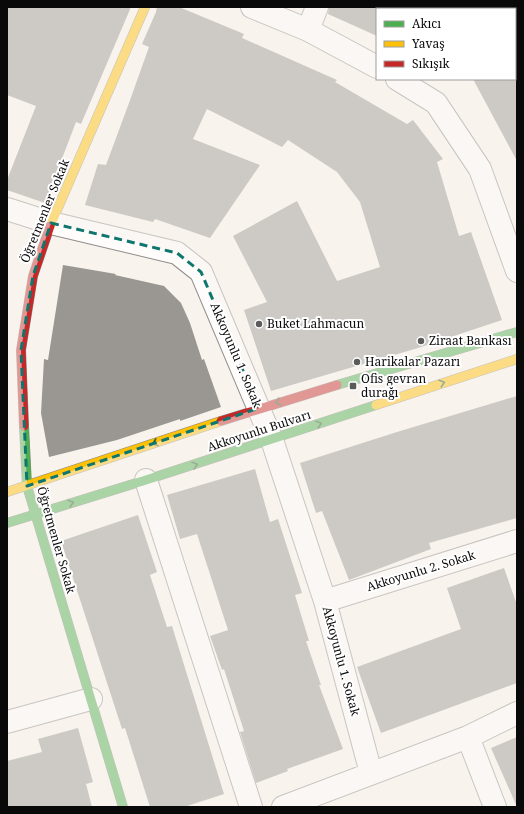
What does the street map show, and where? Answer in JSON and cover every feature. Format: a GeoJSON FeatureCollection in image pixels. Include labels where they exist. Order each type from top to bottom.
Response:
{"type":"FeatureCollection","features":[{"type":"Feature","properties":{"kind":"main road","name":"Öğretmenler Sokak"},"geometry":{"type":"LineString","coordinates":[[123,807],[27,486],[21,350],[33,276],[51,223],[145,7]]}},
{"type":"Feature","properties":{"kind":"main road","name":"Akkoyunlu Bulvarı"},"geometry":{"type":"LineString","coordinates":[[7,492],[259,408],[517,332]]}},
{"type":"Feature","properties":{"kind":"main road","name":"Akkoyunlu Bulvarı"},"geometry":{"type":"LineString","coordinates":[[7,523],[272,440],[517,359]]}},
{"type":"Feature","properties":{"kind":"street"},"geometry":{"type":"LineString","coordinates":[[252,7],[308,30],[376,66]]}},
{"type":"Feature","properties":{"kind":"street"},"geometry":{"type":"LineString","coordinates":[[308,30],[318,7]]}},
{"type":"Feature","properties":{"kind":"street"},"geometry":{"type":"LineString","coordinates":[[399,80],[436,103],[480,169],[513,249],[517,271]]}},
{"type":"Feature","properties":{"kind":"street","name":"Akkoyunlu 1. Sokak"},"geometry":{"type":"LineString","coordinates":[[7,209],[51,223],[177,254],[201,272],[272,440],[325,601],[372,773]]}},
{"type":"Feature","properties":{"kind":"street"},"geometry":{"type":"LineString","coordinates":[[146,480],[251,807]]}},
{"type":"Feature","properties":{"kind":"street","name":"Akkoyunlu 2. Sokak"},"geometry":{"type":"LineString","coordinates":[[325,601],[517,541]]}},
{"type":"Feature","properties":{"kind":"street"},"geometry":{"type":"LineString","coordinates":[[7,722],[91,699]]}},
{"type":"Feature","properties":{"kind":"street"},"geometry":{"type":"LineString","coordinates":[[283,807],[468,737],[517,713]]}},
{"type":"Feature","properties":{"kind":"street"},"geometry":{"type":"LineString","coordinates":[[468,737],[495,807]]}},
{"type":"Feature","properties":{"kind":"highlighted area"},"geometry":{"type":"Polygon","coordinates":[[[51,223],[177,253],[201,272],[259,408],[27,486],[21,350],[33,276],[51,223]]]}},
{"type":"Feature","properties":{"kind":"building"},"geometry":{"type":"Polygon","coordinates":[[[7,7],[131,7],[81,124],[76,122],[45,203],[7,190],[7,180],[36,106],[7,95],[7,7]]]}},
{"type":"Feature","properties":{"kind":"building"},"geometry":{"type":"Polygon","coordinates":[[[157,7],[179,7],[244,34],[242,38],[337,80],[335,82],[407,124],[413,120],[443,159],[437,162],[459,236],[471,232],[502,320],[418,348],[271,391],[244,310],[267,302],[233,236],[297,201],[337,281],[380,267],[360,202],[337,172],[288,140],[282,147],[207,109],[193,139],[260,165],[210,238],[155,219],[153,222],[85,205],[98,164],[106,165],[129,103],[149,47],[142,44],[157,7]]]}},
{"type":"Feature","properties":{"kind":"building"},"geometry":{"type":"Polygon","coordinates":[[[329,7],[377,7],[376,36],[328,14],[329,7]]]}},
{"type":"Feature","properties":{"kind":"building"},"geometry":{"type":"Polygon","coordinates":[[[517,79],[517,161],[474,80],[517,79]]]}},
{"type":"Feature","properties":{"kind":"building"},"geometry":{"type":"Polygon","coordinates":[[[63,265],[116,274],[115,275],[164,286],[181,303],[190,323],[202,360],[204,359],[221,407],[117,440],[49,457],[41,413],[44,359],[48,360],[63,265]]]}},
{"type":"Feature","properties":{"kind":"building"},"geometry":{"type":"Polygon","coordinates":[[[517,396],[517,518],[429,543],[431,549],[349,580],[322,511],[316,513],[300,463],[517,396]]]}},
{"type":"Feature","properties":{"kind":"building"},"geometry":{"type":"Polygon","coordinates":[[[255,469],[270,522],[278,519],[302,593],[295,595],[309,641],[306,641],[321,685],[319,685],[343,749],[287,769],[288,771],[256,783],[240,732],[244,731],[224,669],[222,670],[210,636],[228,630],[197,534],[180,539],[167,495],[255,469]]]}},
{"type":"Feature","properties":{"kind":"building"},"geometry":{"type":"Polygon","coordinates":[[[138,515],[157,572],[150,575],[167,627],[172,626],[224,794],[184,807],[150,807],[125,728],[122,729],[61,541],[138,515]]]}},
{"type":"Feature","properties":{"kind":"building"},"geometry":{"type":"Polygon","coordinates":[[[504,568],[517,605],[517,683],[381,733],[357,667],[461,629],[447,588],[504,568]]]}},
{"type":"Feature","properties":{"kind":"building"},"geometry":{"type":"Polygon","coordinates":[[[78,728],[93,782],[86,784],[92,807],[7,807],[7,761],[42,752],[38,739],[78,728]]]}},
{"type":"Feature","properties":{"kind":"building"},"geometry":{"type":"Polygon","coordinates":[[[517,737],[517,807],[491,748],[517,737]]]}},
{"type":"Feature","properties":{"kind":"traffic: fast"},"geometry":{"type":"LineString","coordinates":[[337,385],[517,332]]}},
{"type":"Feature","properties":{"kind":"traffic: fast"},"geometry":{"type":"LineString","coordinates":[[7,523],[146,480],[376,405]]}},
{"type":"Feature","properties":{"kind":"traffic: fast"},"geometry":{"type":"LineString","coordinates":[[24,426],[27,486],[123,807]]}},
{"type":"Feature","properties":{"kind":"traffic: slow"},"geometry":{"type":"LineString","coordinates":[[50,226],[145,7]]}},
{"type":"Feature","properties":{"kind":"traffic: slow"},"geometry":{"type":"LineString","coordinates":[[376,405],[517,359]]}},
{"type":"Feature","properties":{"kind":"traffic: slow"},"geometry":{"type":"LineString","coordinates":[[7,492],[221,421]]}},
{"type":"Feature","properties":{"kind":"traffic: jam"},"geometry":{"type":"LineString","coordinates":[[24,426],[21,350],[33,276],[50,226]]}},
{"type":"Feature","properties":{"kind":"traffic: jam"},"geometry":{"type":"LineString","coordinates":[[221,421],[337,385]]}},
{"type":"Feature","properties":{"kind":"place","name":"Buket Lahmacun"},"geometry":{"type":"Point","coordinates":[259,324]}},
{"type":"Feature","properties":{"kind":"place","name":"Ziraat Bankası"},"geometry":{"type":"Point","coordinates":[421,341]}},
{"type":"Feature","properties":{"kind":"place","name":"Harikalar Pazarı"},"geometry":{"type":"Point","coordinates":[357,362]}},
{"type":"Feature","properties":{"kind":"place","name":"Ofis gevran durağı"},"geometry":{"type":"Point","coordinates":[353,386]}}]}
